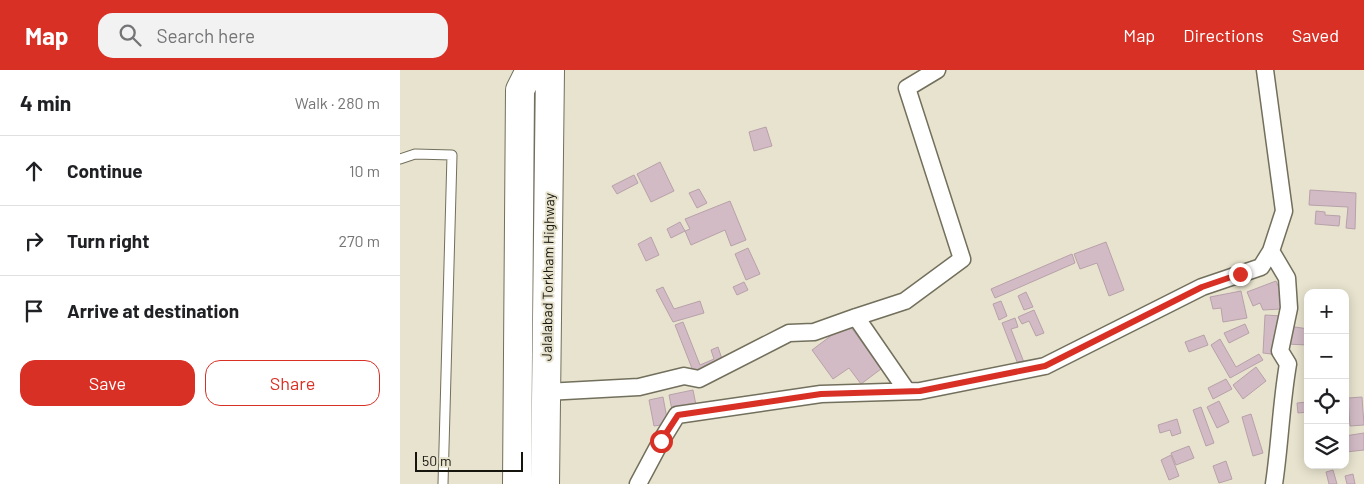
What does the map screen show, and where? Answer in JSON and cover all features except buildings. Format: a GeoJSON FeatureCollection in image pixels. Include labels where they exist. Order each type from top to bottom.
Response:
{"type":"FeatureCollection","features":[{"type":"Feature","properties":{"kind":"highway"},"geometry":{"type":"LineString","coordinates":[[517,484],[520,90],[530,70]]}},
{"type":"Feature","properties":{"kind":"highway","name":"Jalalabad Torkham Highway"},"geometry":{"type":"LineString","coordinates":[[545,484],[550,70]]}},
{"type":"Feature","properties":{"kind":"street"},"geometry":{"type":"LineString","coordinates":[[546,392],[639,387],[684,376],[699,379],[788,333],[814,332],[856,316],[905,301],[962,259],[908,88],[937,70]]}},
{"type":"Feature","properties":{"kind":"street"},"geometry":{"type":"LineString","coordinates":[[638,484],[661,441],[678,415],[821,394],[920,391],[1045,366],[1202,287],[1261,267],[1271,251],[1284,211],[1265,70]]}},
{"type":"Feature","properties":{"kind":"street"},"geometry":{"type":"LineString","coordinates":[[1271,251],[1287,278],[1289,308],[1280,351],[1288,364],[1274,484]]}},
{"type":"Feature","properties":{"kind":"street"},"geometry":{"type":"LineString","coordinates":[[856,316],[907,391]]}},
{"type":"Feature","properties":{"kind":"lane"},"geometry":{"type":"LineString","coordinates":[[400,160],[416,154],[452,155],[443,484]]}},
{"type":"Feature","properties":{"kind":"route"},"geometry":{"type":"LineString","coordinates":[[661,441],[678,415],[821,394],[920,391],[1045,366],[1202,287],[1240,274]]}}]}
